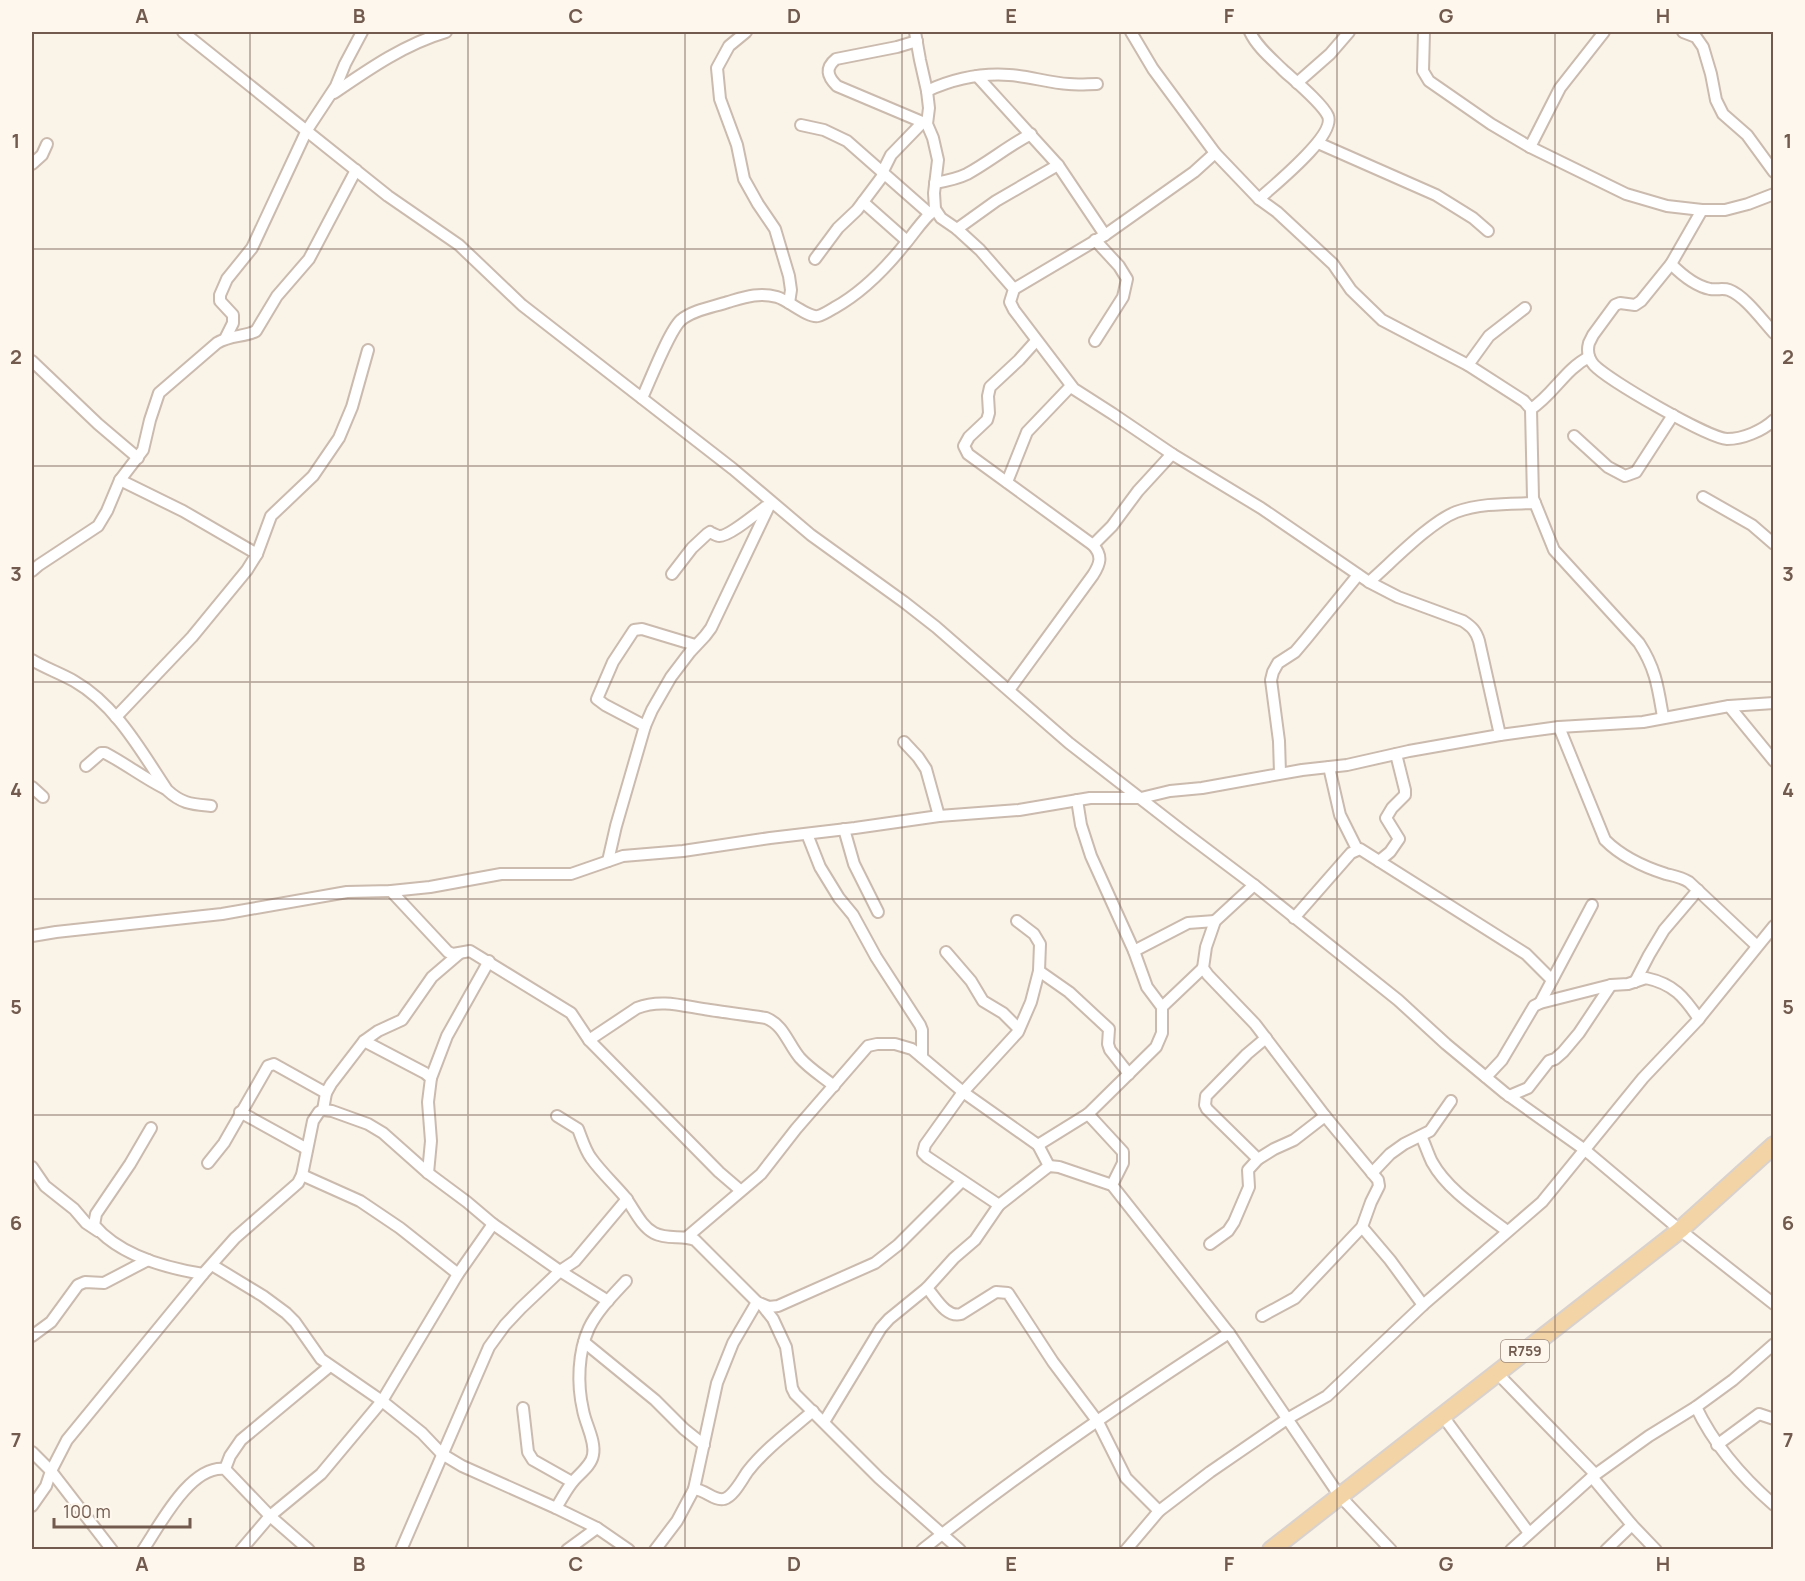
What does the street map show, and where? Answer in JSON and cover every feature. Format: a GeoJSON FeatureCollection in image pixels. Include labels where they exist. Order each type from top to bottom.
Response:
{"type":"FeatureCollection","features":[{"type":"Feature","properties":{"kind":"main road","name":"R759"},"geometry":{"type":"LineString","coordinates":[[1271,1550],[1680,1230],[1773,1146]]}},
{"type":"Feature","properties":{"kind":"street"},"geometry":{"type":"LineString","coordinates":[[183,32],[388,196],[459,245],[522,305],[733,469],[769,504],[904,602],[1069,742],[1254,885],[1398,1000],[1446,1044],[1509,1096],[1585,1150],[1773,1304]]}},
{"type":"Feature","properties":{"kind":"street"},"geometry":{"type":"LineString","coordinates":[[226,337],[234,319],[232,312],[219,301],[226,279],[252,248],[307,130],[329,96],[362,32]]}},
{"type":"Feature","properties":{"kind":"street"},"geometry":{"type":"LineString","coordinates":[[329,96],[402,50],[424,39],[446,32]]}},
{"type":"Feature","properties":{"kind":"street"},"geometry":{"type":"LineString","coordinates":[[746,32],[729,46],[717,68],[720,99],[737,145],[744,179],[775,229],[789,276],[791,290],[789,303]]}},
{"type":"Feature","properties":{"kind":"street"},"geometry":{"type":"LineString","coordinates":[[1131,32],[1153,69],[1215,153],[1259,199],[1277,212],[1333,264],[1352,290],[1382,320],[1468,365],[1524,401],[1531,409],[1533,498],[1554,550],[1639,644],[1648,657],[1655,675],[1663,717]]}},
{"type":"Feature","properties":{"kind":"street"},"geometry":{"type":"LineString","coordinates":[[1251,32],[1259,45],[1320,105],[1328,116],[1329,123],[1318,143],[1259,199]]}},
{"type":"Feature","properties":{"kind":"street"},"geometry":{"type":"LineString","coordinates":[[1297,83],[1330,54],[1349,32]]}},
{"type":"Feature","properties":{"kind":"street"},"geometry":{"type":"LineString","coordinates":[[1424,32],[1423,71],[1425,77],[1491,124],[1530,147],[1626,194],[1667,206],[1702,210],[1725,210],[1773,194]]}},
{"type":"Feature","properties":{"kind":"street"},"geometry":{"type":"LineString","coordinates":[[1530,147],[1560,88],[1604,32]]}},
{"type":"Feature","properties":{"kind":"street"},"geometry":{"type":"LineString","coordinates":[[1683,32],[1696,37],[1703,47],[1712,74],[1716,100],[1723,114],[1747,135],[1773,172]]}},
{"type":"Feature","properties":{"kind":"street"},"geometry":{"type":"LineString","coordinates":[[642,398],[671,334],[680,320],[752,294],[783,299],[809,315],[815,317],[820,315],[844,303],[865,288],[932,211],[938,160],[933,138],[925,123],[837,86],[830,80],[827,71],[830,63],[836,59],[897,47],[917,34],[929,108],[925,123],[891,155],[883,174],[863,202],[838,228],[815,259]]}},
{"type":"Feature","properties":{"kind":"street"},"geometry":{"type":"LineString","coordinates":[[927,91],[944,83],[977,76],[1007,75],[1069,84],[1097,84]]}},
{"type":"Feature","properties":{"kind":"street"},"geometry":{"type":"LineString","coordinates":[[977,76],[1058,165],[1100,238],[1127,279],[1123,297],[1095,341]]}},
{"type":"Feature","properties":{"kind":"street"},"geometry":{"type":"LineString","coordinates":[[801,125],[824,130],[847,141],[921,207],[932,211],[957,229],[980,250],[1014,289]]}},
{"type":"Feature","properties":{"kind":"street"},"geometry":{"type":"LineString","coordinates":[[935,183],[958,178],[968,173],[1006,147],[1031,134]]}},
{"type":"Feature","properties":{"kind":"street"},"geometry":{"type":"LineString","coordinates":[[1318,143],[1436,195],[1473,218],[1488,231]]}},
{"type":"Feature","properties":{"kind":"street"},"geometry":{"type":"LineString","coordinates":[[32,164],[42,155],[47,144]]}},
{"type":"Feature","properties":{"kind":"street"},"geometry":{"type":"LineString","coordinates":[[1215,153],[1194,172],[1100,238],[1014,289],[1010,302],[1070,387],[1172,454],[1261,508],[1369,582],[1398,597],[1463,621],[1477,632],[1500,735]]}},
{"type":"Feature","properties":{"kind":"street"},"geometry":{"type":"LineString","coordinates":[[957,229],[996,201],[1058,165]]}},
{"type":"Feature","properties":{"kind":"street"},"geometry":{"type":"LineString","coordinates":[[32,571],[98,526],[120,480],[143,450],[159,393],[217,342],[226,337],[256,331],[277,296],[309,259],[356,170]]}},
{"type":"Feature","properties":{"kind":"street"},"geometry":{"type":"LineString","coordinates":[[863,202],[908,241]]}},
{"type":"Feature","properties":{"kind":"street"},"geometry":{"type":"LineString","coordinates":[[1702,210],[1671,264],[1638,304],[1617,303],[1612,307],[1589,343],[1587,349],[1589,357],[1595,366],[1625,388],[1704,431],[1725,439],[1746,436],[1773,420]]}},
{"type":"Feature","properties":{"kind":"street"},"geometry":{"type":"LineString","coordinates":[[1671,264],[1683,276],[1701,286],[1728,290],[1740,297],[1773,333]]}},
{"type":"Feature","properties":{"kind":"street"},"geometry":{"type":"LineString","coordinates":[[1468,365],[1489,336],[1525,308]]}},
{"type":"Feature","properties":{"kind":"street"},"geometry":{"type":"LineString","coordinates":[[1009,690],[1098,567],[1100,556],[1094,545],[968,454],[964,446],[987,420],[990,387],[1036,341]]}},
{"type":"Feature","properties":{"kind":"street"},"geometry":{"type":"LineString","coordinates":[[116,717],[192,637],[247,570],[257,554],[271,516],[313,476],[339,438],[352,407],[368,350]]}},
{"type":"Feature","properties":{"kind":"street"},"geometry":{"type":"LineString","coordinates":[[1531,409],[1539,404],[1572,369],[1589,357]]}},
{"type":"Feature","properties":{"kind":"street"},"geometry":{"type":"LineString","coordinates":[[32,361],[98,424],[138,458]]}},
{"type":"Feature","properties":{"kind":"street"},"geometry":{"type":"LineString","coordinates":[[1007,482],[1027,432],[1070,387]]}},
{"type":"Feature","properties":{"kind":"street"},"geometry":{"type":"LineString","coordinates":[[1574,436],[1608,467],[1625,476],[1636,472],[1673,415]]}},
{"type":"Feature","properties":{"kind":"street"},"geometry":{"type":"LineString","coordinates":[[1094,545],[1172,454]]}},
{"type":"Feature","properties":{"kind":"street"},"geometry":{"type":"LineString","coordinates":[[120,480],[257,554]]}},
{"type":"Feature","properties":{"kind":"street"},"geometry":{"type":"LineString","coordinates":[[1703,497],[1752,525],[1773,544]]}},
{"type":"Feature","properties":{"kind":"street"},"geometry":{"type":"LineString","coordinates":[[1369,582],[1439,522],[1455,512],[1487,505],[1534,503]]}},
{"type":"Feature","properties":{"kind":"street"},"geometry":{"type":"LineString","coordinates":[[672,574],[692,548],[707,534],[710,532],[723,536],[769,504]]}},
{"type":"Feature","properties":{"kind":"street"},"geometry":{"type":"LineString","coordinates":[[608,861],[645,726],[652,710],[695,645],[711,628],[769,504]]}},
{"type":"Feature","properties":{"kind":"street"},"geometry":{"type":"LineString","coordinates":[[1280,774],[1279,741],[1271,680],[1273,672],[1278,663],[1295,652],[1358,575]]}},
{"type":"Feature","properties":{"kind":"street"},"geometry":{"type":"LineString","coordinates":[[645,726],[597,699],[613,662],[629,636],[634,630],[642,629],[695,645]]}},
{"type":"Feature","properties":{"kind":"street"},"geometry":{"type":"LineString","coordinates":[[32,660],[75,681],[116,717],[174,797],[186,803],[211,806]]}},
{"type":"Feature","properties":{"kind":"street"},"geometry":{"type":"LineString","coordinates":[[32,936],[222,914],[347,892],[430,887],[501,874],[571,874],[608,861],[639,854],[683,851],[939,816],[1019,810],[1077,800],[1141,798],[1170,790],[1202,788],[1361,762],[1500,735],[1559,727],[1643,722],[1729,706],[1773,703]]}},
{"type":"Feature","properties":{"kind":"street"},"geometry":{"type":"LineString","coordinates":[[1729,706],[1773,761]]}},
{"type":"Feature","properties":{"kind":"street"},"geometry":{"type":"LineString","coordinates":[[1559,727],[1605,840],[1613,848],[1635,861],[1682,878],[1698,890],[1757,946]]}},
{"type":"Feature","properties":{"kind":"street"},"geometry":{"type":"LineString","coordinates":[[904,742],[926,769],[939,816]]}},
{"type":"Feature","properties":{"kind":"street"},"geometry":{"type":"LineString","coordinates":[[86,766],[101,753],[105,753],[167,790]]}},
{"type":"Feature","properties":{"kind":"street"},"geometry":{"type":"LineString","coordinates":[[1379,861],[1399,839],[1386,818],[1392,807],[1405,795],[1396,754]]}},
{"type":"Feature","properties":{"kind":"street"},"geometry":{"type":"LineString","coordinates":[[1329,767],[1340,815],[1357,849],[1364,851],[1526,954],[1552,981]]}},
{"type":"Feature","properties":{"kind":"street"},"geometry":{"type":"LineString","coordinates":[[32,787],[43,797]]}},
{"type":"Feature","properties":{"kind":"street"},"geometry":{"type":"LineString","coordinates":[[1038,1146],[1088,1114],[1156,1047],[1162,1033],[1162,1007],[1147,987],[1134,951],[1091,856],[1081,825],[1077,800]]}},
{"type":"Feature","properties":{"kind":"street"},"geometry":{"type":"LineString","coordinates":[[844,829],[854,864],[878,912]]}},
{"type":"Feature","properties":{"kind":"street"},"geometry":{"type":"LineString","coordinates":[[807,834],[820,867],[839,898],[853,915],[876,957],[920,1025],[922,1057]]}},
{"type":"Feature","properties":{"kind":"street"},"geometry":{"type":"LineString","coordinates":[[1294,918],[1357,849]]}},
{"type":"Feature","properties":{"kind":"street"},"geometry":{"type":"LineString","coordinates":[[1162,1007],[1203,968],[1206,947],[1215,921],[1254,885]]}},
{"type":"Feature","properties":{"kind":"street"},"geometry":{"type":"LineString","coordinates":[[1635,982],[1664,930],[1698,890]]}},
{"type":"Feature","properties":{"kind":"street"},"geometry":{"type":"LineString","coordinates":[[390,891],[448,952],[453,954],[470,951],[571,1013],[589,1040],[719,1172],[740,1190]]}},
{"type":"Feature","properties":{"kind":"street"},"geometry":{"type":"LineString","coordinates":[[1540,1003],[1592,905]]}},
{"type":"Feature","properties":{"kind":"street"},"geometry":{"type":"LineString","coordinates":[[999,1205],[927,1158],[923,1153],[926,1145],[963,1092],[1019,1029],[1031,1002],[1039,971],[1040,944],[1034,934],[1017,921]]}},
{"type":"Feature","properties":{"kind":"street"},"geometry":{"type":"LineString","coordinates":[[1134,951],[1188,923],[1215,921]]}},
{"type":"Feature","properties":{"kind":"street"},"geometry":{"type":"LineString","coordinates":[[1126,1550],[1159,1512],[1210,1472],[1287,1419],[1327,1396],[1423,1305],[1542,1202],[1643,1078],[1699,1019],[1773,926]]}},
{"type":"Feature","properties":{"kind":"street"},"geometry":{"type":"LineString","coordinates":[[946,952],[971,981],[984,1001],[1003,1012],[1019,1029]]}},
{"type":"Feature","properties":{"kind":"street"},"geometry":{"type":"LineString","coordinates":[[323,1110],[326,1093],[364,1041],[378,1031],[402,1020],[432,977],[460,953]]}},
{"type":"Feature","properties":{"kind":"street"},"geometry":{"type":"LineString","coordinates":[[428,1173],[431,1141],[428,1102],[431,1078],[447,1036],[489,961]]}},
{"type":"Feature","properties":{"kind":"street"},"geometry":{"type":"LineString","coordinates":[[1203,968],[1255,1024],[1325,1116],[1378,1180],[1379,1186],[1362,1227],[1295,1298],[1262,1316]]}},
{"type":"Feature","properties":{"kind":"street"},"geometry":{"type":"LineString","coordinates":[[1039,971],[1070,992],[1109,1029],[1110,1050],[1129,1074]]}},
{"type":"Feature","properties":{"kind":"street"},"geometry":{"type":"LineString","coordinates":[[1486,1077],[1502,1060],[1534,1006],[1540,1003],[1611,985],[1650,979],[1683,996],[1699,1019]]}},
{"type":"Feature","properties":{"kind":"street"},"geometry":{"type":"LineString","coordinates":[[1509,1096],[1528,1088],[1549,1061],[1563,1052],[1579,1034],[1611,985]]}},
{"type":"Feature","properties":{"kind":"street"},"geometry":{"type":"LineString","coordinates":[[589,1040],[645,1005],[668,1003],[766,1018],[774,1021],[783,1030],[800,1058],[834,1086]]}},
{"type":"Feature","properties":{"kind":"street"},"geometry":{"type":"LineString","coordinates":[[1258,1159],[1205,1105],[1206,1096],[1266,1038]]}},
{"type":"Feature","properties":{"kind":"street"},"geometry":{"type":"LineString","coordinates":[[364,1041],[431,1078]]}},
{"type":"Feature","properties":{"kind":"street"},"geometry":{"type":"LineString","coordinates":[[687,1237],[760,1174],[868,1046],[877,1044],[895,1044],[912,1049],[963,1092],[1038,1146],[1049,1166]]}},
{"type":"Feature","properties":{"kind":"street"},"geometry":{"type":"LineString","coordinates":[[208,1163],[224,1143],[268,1066],[274,1064],[326,1093]]}},
{"type":"Feature","properties":{"kind":"street"},"geometry":{"type":"LineString","coordinates":[[1372,1173],[1390,1154],[1430,1131],[1451,1101]]}},
{"type":"Feature","properties":{"kind":"street"},"geometry":{"type":"LineString","coordinates":[[32,1506],[46,1486],[66,1440],[235,1238],[298,1183],[303,1175],[314,1121],[319,1112],[323,1110],[332,1111],[383,1133],[428,1173],[493,1224],[608,1301]]}},
{"type":"Feature","properties":{"kind":"street"},"geometry":{"type":"LineString","coordinates":[[240,1112],[307,1149]]}},
{"type":"Feature","properties":{"kind":"street"},"geometry":{"type":"LineString","coordinates":[[1088,1114],[1123,1152],[1123,1162],[1112,1185]]}},
{"type":"Feature","properties":{"kind":"street"},"geometry":{"type":"LineString","coordinates":[[557,1116],[578,1129],[591,1158],[627,1199],[643,1223],[654,1233],[695,1240],[773,1319],[786,1347],[792,1388],[795,1394],[879,1478],[960,1550]]}},
{"type":"Feature","properties":{"kind":"street"},"geometry":{"type":"LineString","coordinates":[[1210,1244],[1228,1231],[1234,1222],[1249,1187],[1248,1170],[1258,1159],[1294,1140],[1325,1116]]}},
{"type":"Feature","properties":{"kind":"street"},"geometry":{"type":"LineString","coordinates":[[99,1231],[94,1226],[96,1215],[151,1128]]}},
{"type":"Feature","properties":{"kind":"street"},"geometry":{"type":"LineString","coordinates":[[1421,1136],[1432,1161],[1442,1176],[1458,1193],[1507,1231]]}},
{"type":"Feature","properties":{"kind":"street"},"geometry":{"type":"LineString","coordinates":[[824,1422],[881,1328],[927,1288],[954,1258],[975,1240],[999,1205],[1049,1166],[1059,1167],[1112,1185],[1229,1333],[1339,1495],[1391,1550]]}},
{"type":"Feature","properties":{"kind":"street"},"geometry":{"type":"LineString","coordinates":[[32,1167],[45,1186],[74,1209],[86,1223],[121,1246],[148,1260],[203,1274]]}},
{"type":"Feature","properties":{"kind":"street"},"geometry":{"type":"LineString","coordinates":[[303,1175],[360,1202],[400,1228],[458,1274]]}},
{"type":"Feature","properties":{"kind":"street"},"geometry":{"type":"LineString","coordinates":[[759,1304],[769,1307],[778,1306],[875,1263],[898,1245],[962,1181]]}},
{"type":"Feature","properties":{"kind":"street"},"geometry":{"type":"LineString","coordinates":[[401,1550],[489,1347],[505,1325],[560,1271],[575,1261],[627,1199]]}},
{"type":"Feature","properties":{"kind":"street"},"geometry":{"type":"LineString","coordinates":[[241,1550],[270,1516],[321,1474],[382,1401],[458,1274],[493,1224]]}},
{"type":"Feature","properties":{"kind":"street"},"geometry":{"type":"LineString","coordinates":[[1362,1227],[1423,1305]]}},
{"type":"Feature","properties":{"kind":"street"},"geometry":{"type":"LineString","coordinates":[[32,1336],[51,1322],[78,1285],[85,1282],[104,1282],[148,1260]]}},
{"type":"Feature","properties":{"kind":"street"},"geometry":{"type":"LineString","coordinates":[[212,1265],[286,1313],[321,1359],[382,1401],[422,1433],[442,1454],[462,1466],[597,1528],[629,1550]]}},
{"type":"Feature","properties":{"kind":"street"},"geometry":{"type":"LineString","coordinates":[[556,1508],[593,1455],[582,1409],[579,1374],[584,1342],[590,1327],[608,1301],[626,1281]]}},
{"type":"Feature","properties":{"kind":"street"},"geometry":{"type":"LineString","coordinates":[[927,1288],[949,1313],[955,1316],[996,1292],[1008,1293],[1053,1362],[1098,1422],[1126,1478],[1159,1512]]}},
{"type":"Feature","properties":{"kind":"street"},"geometry":{"type":"LineString","coordinates":[[655,1550],[677,1521],[694,1489],[717,1383],[733,1343],[759,1304]]}},
{"type":"Feature","properties":{"kind":"street"},"geometry":{"type":"LineString","coordinates":[[922,1550],[1009,1482],[1229,1333]]}},
{"type":"Feature","properties":{"kind":"street"},"geometry":{"type":"LineString","coordinates":[[584,1342],[655,1400],[704,1445]]}},
{"type":"Feature","properties":{"kind":"street"},"geometry":{"type":"LineString","coordinates":[[1511,1550],[1593,1476],[1733,1380],[1773,1344]]}},
{"type":"Feature","properties":{"kind":"street"},"geometry":{"type":"LineString","coordinates":[[225,1469],[230,1456],[241,1440],[330,1366]]}},
{"type":"Feature","properties":{"kind":"street"},"geometry":{"type":"LineString","coordinates":[[1497,1373],[1593,1476],[1632,1525],[1656,1550]]}},
{"type":"Feature","properties":{"kind":"street"},"geometry":{"type":"LineString","coordinates":[[523,1407],[528,1452],[533,1461],[572,1482]]}},
{"type":"Feature","properties":{"kind":"street"},"geometry":{"type":"LineString","coordinates":[[1696,1407],[1717,1445],[1773,1505]]}},
{"type":"Feature","properties":{"kind":"street"},"geometry":{"type":"LineString","coordinates":[[694,1489],[702,1490],[721,1500],[729,1497],[750,1468],[813,1411]]}},
{"type":"Feature","properties":{"kind":"street"},"geometry":{"type":"LineString","coordinates":[[1717,1445],[1759,1414],[1773,1419]]}},
{"type":"Feature","properties":{"kind":"street"},"geometry":{"type":"LineString","coordinates":[[1442,1415],[1529,1533]]}},
{"type":"Feature","properties":{"kind":"street"},"geometry":{"type":"LineString","coordinates":[[32,1452],[51,1471],[112,1550]]}},
{"type":"Feature","properties":{"kind":"street"},"geometry":{"type":"LineString","coordinates":[[143,1550],[190,1483],[197,1477],[217,1468],[225,1469],[270,1516],[309,1550]]}},
{"type":"Feature","properties":{"kind":"street"},"geometry":{"type":"LineString","coordinates":[[1606,1550],[1632,1525]]}},
{"type":"Feature","properties":{"kind":"street"},"geometry":{"type":"LineString","coordinates":[[567,1550],[597,1528]]}}]}
